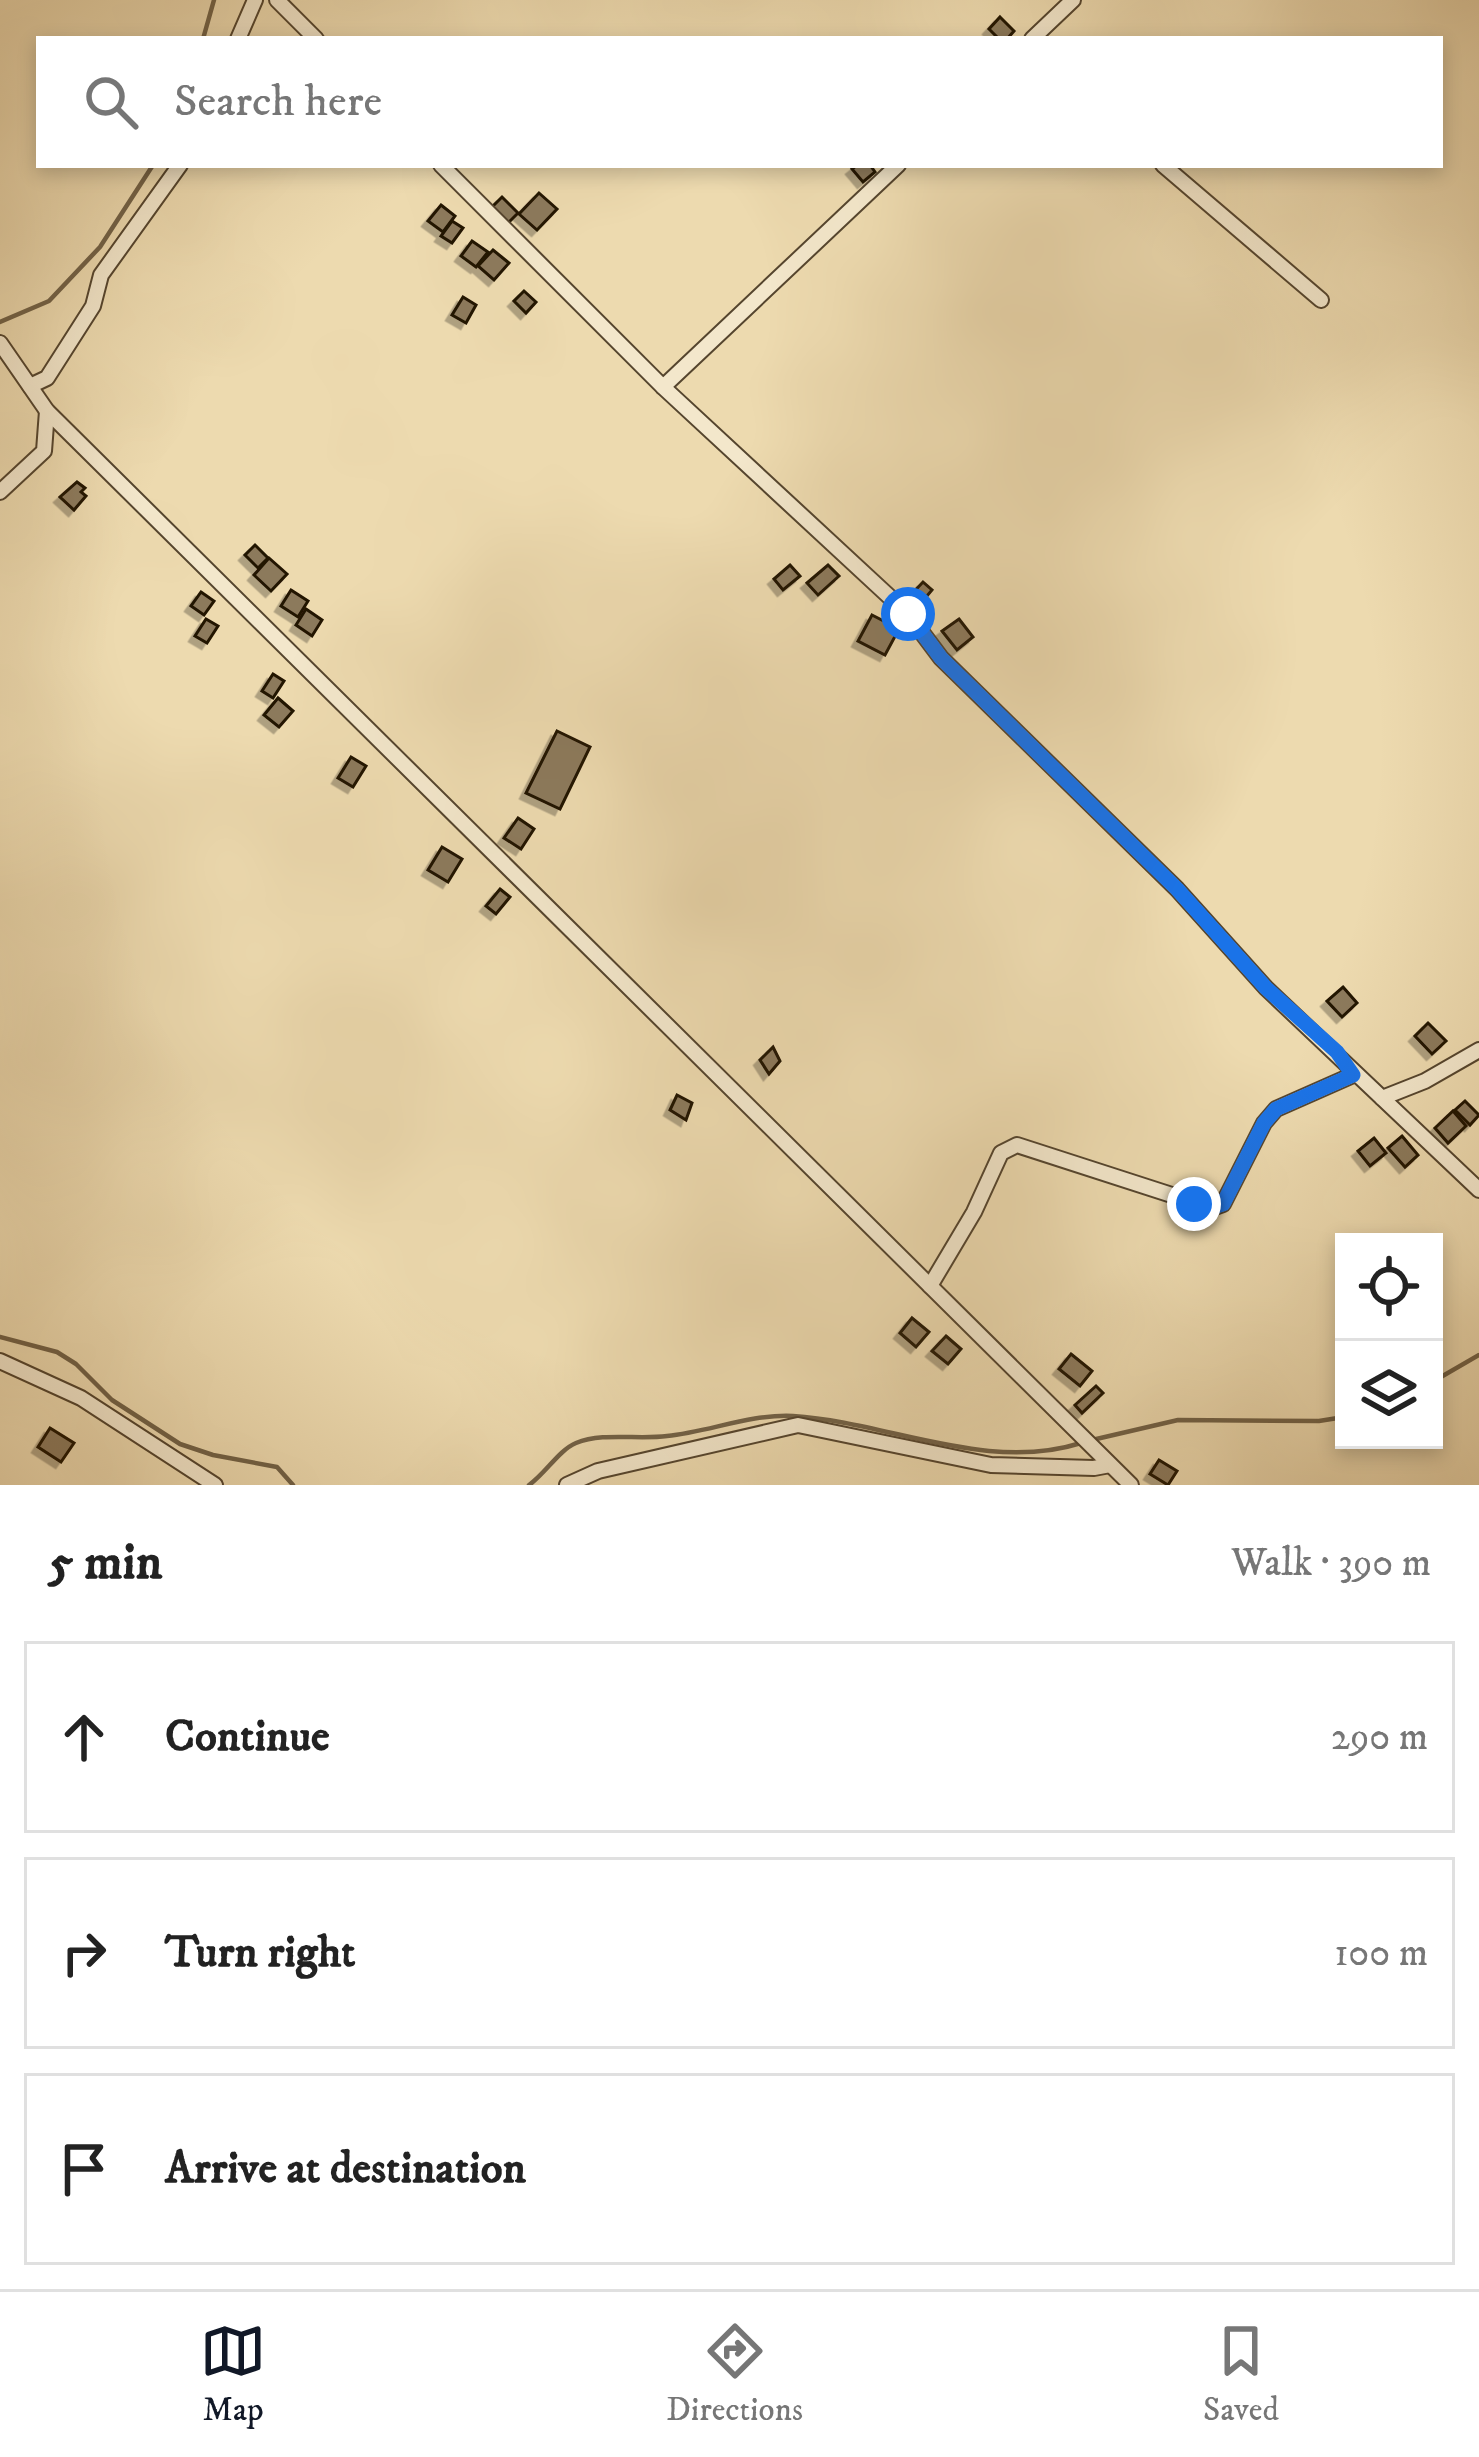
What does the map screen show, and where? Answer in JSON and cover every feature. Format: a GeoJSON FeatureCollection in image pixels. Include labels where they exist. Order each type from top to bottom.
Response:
{"type":"FeatureCollection","features":[{"type":"Feature","properties":{"kind":"street"},"geometry":{"type":"LineString","coordinates":[[239,36],[255,0]]}},
{"type":"Feature","properties":{"kind":"street"},"geometry":{"type":"LineString","coordinates":[[277,0],[313,36]]}},
{"type":"Feature","properties":{"kind":"street"},"geometry":{"type":"LineString","coordinates":[[1035,36],[1073,0]]}},
{"type":"Feature","properties":{"kind":"street"},"geometry":{"type":"LineString","coordinates":[[29,386],[47,378],[93,306],[100,275],[178,168]]}},
{"type":"Feature","properties":{"kind":"street"},"geometry":{"type":"LineString","coordinates":[[444,168],[663,387],[908,614],[941,658],[1177,889],[1266,988],[1479,1190]]}},
{"type":"Feature","properties":{"kind":"street"},"geometry":{"type":"LineString","coordinates":[[663,387],[895,168]]}},
{"type":"Feature","properties":{"kind":"street"},"geometry":{"type":"LineString","coordinates":[[1166,168],[1322,300]]}},
{"type":"Feature","properties":{"kind":"street"},"geometry":{"type":"LineString","coordinates":[[0,343],[47,411],[1131,1485]]}},
{"type":"Feature","properties":{"kind":"street"},"geometry":{"type":"LineString","coordinates":[[0,492],[44,451],[47,411]]}},
{"type":"Feature","properties":{"kind":"street"},"geometry":{"type":"LineString","coordinates":[[1382,1098],[1425,1081],[1479,1050]]}},
{"type":"Feature","properties":{"kind":"street"},"geometry":{"type":"LineString","coordinates":[[930,1286],[1008,1147],[1017,1145],[1069,1159],[1211,1208],[1223,1204],[1264,1123],[1276,1109],[1353,1075]]}},
{"type":"Feature","properties":{"kind":"street"},"geometry":{"type":"LineString","coordinates":[[0,1360],[81,1398],[215,1485]]}},
{"type":"Feature","properties":{"kind":"street"},"geometry":{"type":"LineString","coordinates":[[567,1485],[598,1471],[798,1425],[991,1465],[1110,1465]]}},
{"type":"Feature","properties":{"kind":"building"},"geometry":{"type":"Polygon","coordinates":[[[1000,17],[1014,31],[1010,36],[996,36],[989,29],[1000,17]]]}},
{"type":"Feature","properties":{"kind":"building"},"geometry":{"type":"Polygon","coordinates":[[[872,168],[875,172],[863,182],[852,169],[872,168]]]}},
{"type":"Feature","properties":{"kind":"building"},"geometry":{"type":"Polygon","coordinates":[[[539,193],[557,209],[537,230],[519,214],[539,193]]]}},
{"type":"Feature","properties":{"kind":"building"},"geometry":{"type":"Polygon","coordinates":[[[502,197],[518,213],[507,224],[491,208],[502,197]]]}},
{"type":"Feature","properties":{"kind":"building"},"geometry":{"type":"Polygon","coordinates":[[[441,205],[455,216],[443,232],[428,221],[441,205]]]}},
{"type":"Feature","properties":{"kind":"building"},"geometry":{"type":"Polygon","coordinates":[[[452,221],[463,228],[452,243],[441,236],[452,221]]]}},
{"type":"Feature","properties":{"kind":"building"},"geometry":{"type":"Polygon","coordinates":[[[472,241],[488,252],[476,267],[461,256],[472,241]]]}},
{"type":"Feature","properties":{"kind":"building"},"geometry":{"type":"Polygon","coordinates":[[[493,250],[509,263],[494,280],[478,266],[493,250]]]}},
{"type":"Feature","properties":{"kind":"building"},"geometry":{"type":"Polygon","coordinates":[[[524,291],[536,302],[526,313],[514,301],[524,291]]]}},
{"type":"Feature","properties":{"kind":"building"},"geometry":{"type":"Polygon","coordinates":[[[463,297],[476,305],[466,323],[452,315],[463,297]]]}},
{"type":"Feature","properties":{"kind":"building"},"geometry":{"type":"Polygon","coordinates":[[[77,482],[86,496],[74,510],[60,497],[77,482]]]}},
{"type":"Feature","properties":{"kind":"building"},"geometry":{"type":"Polygon","coordinates":[[[255,545],[268,558],[258,568],[245,555],[255,545]]]}},
{"type":"Feature","properties":{"kind":"building"},"geometry":{"type":"Polygon","coordinates":[[[269,558],[287,574],[271,591],[254,575],[269,558]]]}},
{"type":"Feature","properties":{"kind":"building"},"geometry":{"type":"Polygon","coordinates":[[[790,565],[800,576],[783,590],[774,579],[790,565]]]}},
{"type":"Feature","properties":{"kind":"building"},"geometry":{"type":"Polygon","coordinates":[[[828,565],[839,576],[818,595],[807,583],[828,565]]]}},
{"type":"Feature","properties":{"kind":"building"},"geometry":{"type":"Polygon","coordinates":[[[923,582],[932,590],[916,609],[906,600],[923,582]]]}},
{"type":"Feature","properties":{"kind":"building"},"geometry":{"type":"Polygon","coordinates":[[[291,590],[308,601],[298,617],[281,606],[291,590]]]}},
{"type":"Feature","properties":{"kind":"building"},"geometry":{"type":"Polygon","coordinates":[[[201,592],[214,601],[204,615],[191,606],[201,592]]]}},
{"type":"Feature","properties":{"kind":"building"},"geometry":{"type":"Polygon","coordinates":[[[306,609],[322,620],[312,636],[296,625],[306,609]]]}},
{"type":"Feature","properties":{"kind":"building"},"geometry":{"type":"Polygon","coordinates":[[[872,615],[899,629],[885,655],[858,641],[872,615]]]}},
{"type":"Feature","properties":{"kind":"building"},"geometry":{"type":"Polygon","coordinates":[[[206,619],[218,626],[207,643],[195,636],[206,619]]]}},
{"type":"Feature","properties":{"kind":"building"},"geometry":{"type":"Polygon","coordinates":[[[959,619],[973,637],[957,650],[942,631],[959,619]]]}},
{"type":"Feature","properties":{"kind":"building"},"geometry":{"type":"Polygon","coordinates":[[[273,674],[284,681],[273,698],[262,691],[273,674]]]}},
{"type":"Feature","properties":{"kind":"building"},"geometry":{"type":"Polygon","coordinates":[[[278,698],[293,711],[279,727],[264,715],[278,698]]]}},
{"type":"Feature","properties":{"kind":"building"},"geometry":{"type":"Polygon","coordinates":[[[557,731],[590,747],[560,809],[526,793],[557,731]]]}},
{"type":"Feature","properties":{"kind":"building"},"geometry":{"type":"Polygon","coordinates":[[[351,757],[366,766],[353,787],[338,778],[351,757]]]}},
{"type":"Feature","properties":{"kind":"building"},"geometry":{"type":"Polygon","coordinates":[[[518,818],[534,829],[521,849],[504,838],[518,818]]]}},
{"type":"Feature","properties":{"kind":"building"},"geometry":{"type":"Polygon","coordinates":[[[442,847],[462,859],[448,882],[428,870],[442,847]]]}},
{"type":"Feature","properties":{"kind":"building"},"geometry":{"type":"Polygon","coordinates":[[[500,889],[510,897],[496,914],[486,906],[500,889]]]}},
{"type":"Feature","properties":{"kind":"building"},"geometry":{"type":"Polygon","coordinates":[[[1343,987],[1357,1003],[1342,1017],[1327,1001],[1343,987]]]}},
{"type":"Feature","properties":{"kind":"building"},"geometry":{"type":"Polygon","coordinates":[[[1428,1023],[1446,1041],[1432,1054],[1415,1036],[1428,1023]]]}},
{"type":"Feature","properties":{"kind":"building"},"geometry":{"type":"Polygon","coordinates":[[[773,1047],[780,1061],[769,1074],[760,1060],[773,1047]]]}},
{"type":"Feature","properties":{"kind":"building"},"geometry":{"type":"Polygon","coordinates":[[[677,1095],[692,1103],[686,1120],[670,1110],[677,1095]]]}},
{"type":"Feature","properties":{"kind":"building"},"geometry":{"type":"Polygon","coordinates":[[[1465,1101],[1479,1115],[1470,1125],[1455,1110],[1465,1101]]]}},
{"type":"Feature","properties":{"kind":"building"},"geometry":{"type":"Polygon","coordinates":[[[1453,1111],[1466,1126],[1448,1143],[1435,1128],[1453,1111]]]}},
{"type":"Feature","properties":{"kind":"building"},"geometry":{"type":"Polygon","coordinates":[[[1402,1136],[1418,1155],[1405,1167],[1388,1148],[1402,1136]]]}},
{"type":"Feature","properties":{"kind":"building"},"geometry":{"type":"Polygon","coordinates":[[[1374,1138],[1386,1153],[1370,1166],[1358,1151],[1374,1138]]]}},
{"type":"Feature","properties":{"kind":"building"},"geometry":{"type":"Polygon","coordinates":[[[912,1318],[929,1332],[916,1347],[900,1333],[912,1318]]]}},
{"type":"Feature","properties":{"kind":"building"},"geometry":{"type":"Polygon","coordinates":[[[946,1336],[961,1349],[948,1364],[932,1351],[946,1336]]]}},
{"type":"Feature","properties":{"kind":"building"},"geometry":{"type":"Polygon","coordinates":[[[1071,1354],[1092,1371],[1080,1386],[1059,1369],[1071,1354]]]}},
{"type":"Feature","properties":{"kind":"building"},"geometry":{"type":"Polygon","coordinates":[[[1096,1386],[1103,1393],[1082,1413],[1075,1405],[1096,1386]]]}},
{"type":"Feature","properties":{"kind":"building"},"geometry":{"type":"Polygon","coordinates":[[[50,1428],[74,1443],[61,1462],[38,1447],[50,1428]]]}},
{"type":"Feature","properties":{"kind":"building"},"geometry":{"type":"Polygon","coordinates":[[[1159,1460],[1177,1471],[1168,1485],[1150,1474],[1159,1460]]]}},
{"type":"Feature","properties":{"kind":"waterway"},"geometry":{"type":"LineString","coordinates":[[204,36],[214,0]]}},
{"type":"Feature","properties":{"kind":"waterway"},"geometry":{"type":"LineString","coordinates":[[0,322],[49,301],[100,247],[151,168]]}},
{"type":"Feature","properties":{"kind":"waterway"},"geometry":{"type":"LineString","coordinates":[[0,1337],[57,1352],[112,1400],[180,1444],[277,1467],[293,1485]]}},
{"type":"Feature","properties":{"kind":"waterway"},"geometry":{"type":"LineString","coordinates":[[1443,1376],[1479,1355]]}},
{"type":"Feature","properties":{"kind":"waterway"},"geometry":{"type":"LineString","coordinates":[[529,1485],[564,1451],[586,1440],[667,1436],[777,1416],[829,1420],[974,1449],[1046,1451],[1081,1443]]}},
{"type":"Feature","properties":{"kind":"waterway"},"geometry":{"type":"LineString","coordinates":[[1092,1440],[1178,1420],[1335,1418]]}},
{"type":"Feature","properties":{"kind":"route"},"geometry":{"type":"LineString","coordinates":[[908,614],[941,658],[1177,889],[1266,988],[1337,1052],[1353,1075],[1276,1109],[1264,1123],[1223,1204],[1211,1208],[1194,1204]]}}]}
